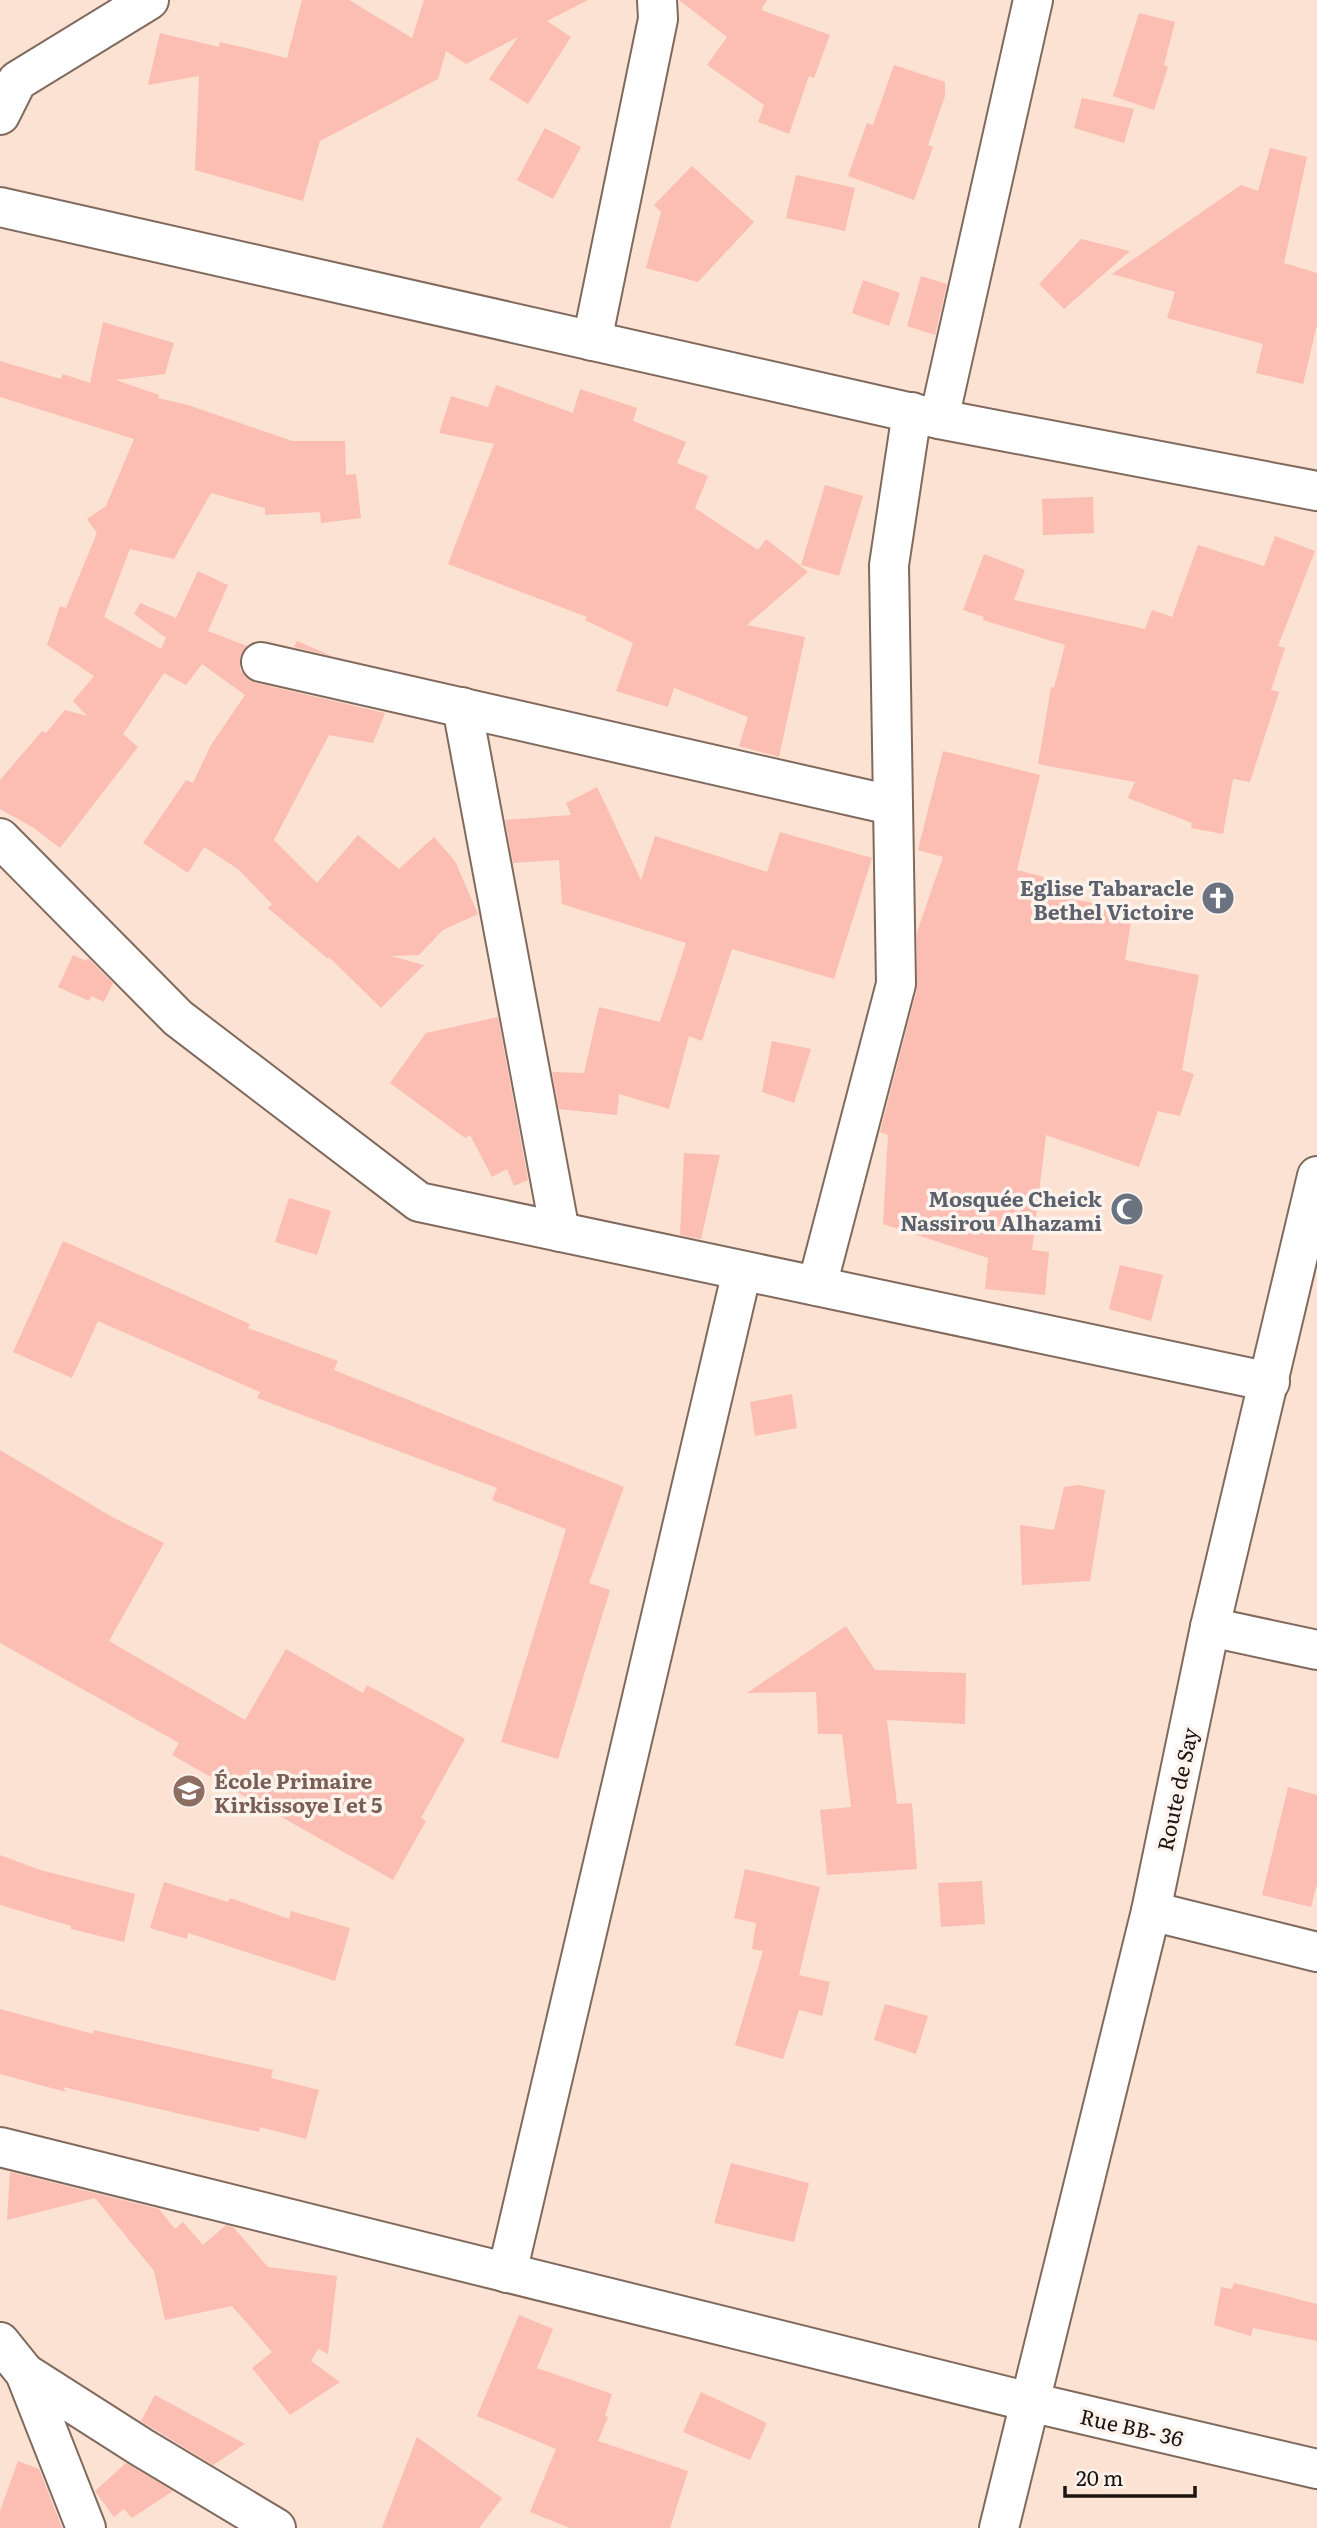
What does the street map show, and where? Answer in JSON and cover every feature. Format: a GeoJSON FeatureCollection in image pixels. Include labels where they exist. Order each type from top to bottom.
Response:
{"type":"FeatureCollection","features":[{"type":"Feature","properties":{"kind":"street"},"geometry":{"type":"LineString","coordinates":[[0,115],[17,81],[149,0]]}},
{"type":"Feature","properties":{"kind":"street"},"geometry":{"type":"LineString","coordinates":[[592,341],[658,19],[657,0]]}},
{"type":"Feature","properties":{"kind":"street"},"geometry":{"type":"LineString","coordinates":[[817,1286],[896,984],[889,565],[925,415],[1033,0]]}},
{"type":"Feature","properties":{"kind":"street"},"geometry":{"type":"LineString","coordinates":[[0,207],[925,415],[1317,491]]}},
{"type":"Feature","properties":{"kind":"street"},"geometry":{"type":"LineString","coordinates":[[261,662],[891,805]]}},
{"type":"Feature","properties":{"kind":"street"},"geometry":{"type":"LineString","coordinates":[[462,707],[560,1232]]}},
{"type":"Feature","properties":{"kind":"street"},"geometry":{"type":"LineString","coordinates":[[0,838],[178,1018],[419,1202],[1270,1382]]}},
{"type":"Feature","properties":{"kind":"street","name":"Route de Say"},"geometry":{"type":"LineString","coordinates":[[999,2528],[1151,1911],[1210,1627],[1317,1176]]}},
{"type":"Feature","properties":{"kind":"street"},"geometry":{"type":"LineString","coordinates":[[507,2273],[742,1270]]}},
{"type":"Feature","properties":{"kind":"street"},"geometry":{"type":"LineString","coordinates":[[1210,1627],[1317,1650]]}},
{"type":"Feature","properties":{"kind":"street"},"geometry":{"type":"LineString","coordinates":[[1151,1911],[1317,1952]]}},
{"type":"Feature","properties":{"kind":"street","name":"Rue BB- 36"},"geometry":{"type":"LineString","coordinates":[[0,2147],[1030,2402],[1317,2469]]}},
{"type":"Feature","properties":{"kind":"street"},"geometry":{"type":"LineString","coordinates":[[0,2342],[25,2373],[86,2528]]}},
{"type":"Feature","properties":{"kind":"street"},"geometry":{"type":"LineString","coordinates":[[25,2373],[276,2528]]}},
{"type":"Feature","properties":{"kind":"building"},"geometry":{"type":"Polygon","coordinates":[[[302,0],[349,0],[412,38],[424,0],[588,0],[547,21],[571,37],[528,104],[489,79],[518,37],[466,64],[446,51],[438,79],[320,141],[303,201],[195,170],[199,76],[148,85],[160,33],[219,47],[220,42],[287,58],[302,0]]]}},
{"type":"Feature","properties":{"kind":"building"},"geometry":{"type":"Polygon","coordinates":[[[679,0],[767,0],[761,10],[830,35],[814,78],[809,76],[789,134],[758,122],[764,105],[707,65],[727,37],[679,0]]]}},
{"type":"Feature","properties":{"kind":"building"},"geometry":{"type":"Polygon","coordinates":[[[1139,13],[1175,22],[1164,65],[1168,67],[1154,110],[1113,96],[1139,13]]]}},
{"type":"Feature","properties":{"kind":"building"},"geometry":{"type":"Polygon","coordinates":[[[894,65],[945,82],[945,96],[928,145],[933,147],[914,200],[848,176],[867,123],[873,125],[894,65]]]}},
{"type":"Feature","properties":{"kind":"building"},"geometry":{"type":"Polygon","coordinates":[[[1082,98],[1134,109],[1124,143],[1074,128],[1082,98]]]}},
{"type":"Feature","properties":{"kind":"building"},"geometry":{"type":"Polygon","coordinates":[[[545,128],[581,147],[553,199],[517,180],[545,128]]]}},
{"type":"Feature","properties":{"kind":"building"},"geometry":{"type":"Polygon","coordinates":[[[1270,148],[1307,157],[1284,263],[1317,273],[1317,325],[1303,384],[1256,373],[1263,344],[1167,318],[1175,292],[1112,274],[1241,185],[1258,191],[1270,148]]]}},
{"type":"Feature","properties":{"kind":"building"},"geometry":{"type":"Polygon","coordinates":[[[692,166],[754,222],[698,282],[646,268],[661,212],[654,205],[692,166]]]}},
{"type":"Feature","properties":{"kind":"building"},"geometry":{"type":"Polygon","coordinates":[[[796,175],[855,188],[845,231],[786,218],[796,175]]]}},
{"type":"Feature","properties":{"kind":"building"},"geometry":{"type":"Polygon","coordinates":[[[1081,239],[1130,251],[1064,309],[1039,284],[1081,239]]]}},
{"type":"Feature","properties":{"kind":"building"},"geometry":{"type":"Polygon","coordinates":[[[921,276],[947,284],[935,335],[907,326],[921,276]]]}},
{"type":"Feature","properties":{"kind":"building"},"geometry":{"type":"Polygon","coordinates":[[[863,280],[900,293],[889,326],[852,313],[863,280]]]}},
{"type":"Feature","properties":{"kind":"building"},"geometry":{"type":"Polygon","coordinates":[[[103,322],[174,343],[165,374],[116,380],[159,395],[158,398],[188,405],[292,441],[345,441],[346,475],[356,474],[361,518],[321,523],[320,512],[265,515],[265,508],[211,493],[174,559],[130,549],[104,617],[161,649],[166,638],[134,614],[140,603],[176,618],[198,571],[228,585],[208,631],[247,646],[240,658],[240,669],[247,678],[256,683],[385,713],[373,743],[329,735],[274,840],[317,883],[358,835],[399,869],[434,837],[455,861],[478,914],[443,930],[419,955],[391,956],[424,965],[381,1008],[329,957],[328,959],[268,908],[272,904],[238,869],[204,847],[188,873],[143,843],[186,780],[193,783],[211,745],[245,695],[202,664],[186,685],[164,673],[123,734],[138,747],[60,848],[34,828],[0,809],[0,780],[42,731],[46,733],[65,710],[87,716],[73,701],[94,676],[47,645],[60,606],[66,608],[97,533],[87,519],[106,506],[134,439],[0,397],[0,361],[61,379],[63,374],[90,383],[103,322]]]}},
{"type":"Feature","properties":{"kind":"building"},"geometry":{"type":"Polygon","coordinates":[[[496,385],[573,413],[580,389],[637,408],[633,421],[686,442],[677,463],[708,476],[695,508],[758,550],[766,539],[808,572],[747,625],[805,637],[779,757],[739,746],[748,717],[674,688],[668,707],[616,691],[633,643],[585,620],[587,617],[448,564],[494,444],[439,433],[451,396],[488,407],[496,385]]]}},
{"type":"Feature","properties":{"kind":"building"},"geometry":{"type":"Polygon","coordinates":[[[825,485],[863,496],[839,576],[801,565],[825,485]]]}},
{"type":"Feature","properties":{"kind":"building"},"geometry":{"type":"Polygon","coordinates":[[[1093,497],[1094,533],[1043,535],[1042,499],[1093,497]]]}},
{"type":"Feature","properties":{"kind":"building"},"geometry":{"type":"Polygon","coordinates":[[[1275,536],[1315,551],[1278,646],[1285,648],[1271,690],[1279,692],[1250,782],[1233,779],[1223,834],[1191,828],[1192,823],[1128,798],[1135,782],[1038,764],[1051,687],[1054,688],[1065,645],[983,620],[984,617],[963,610],[984,554],[1025,570],[1014,600],[1145,629],[1152,610],[1172,617],[1198,545],[1264,566],[1275,536]]]}},
{"type":"Feature","properties":{"kind":"building"},"geometry":{"type":"Polygon","coordinates":[[[297,641],[332,656],[294,647],[297,641]]]}},
{"type":"Feature","properties":{"kind":"building"},"geometry":{"type":"Polygon","coordinates":[[[943,751],[1040,775],[1017,870],[1059,881],[1057,897],[1133,909],[1125,960],[1199,975],[1182,1070],[1194,1074],[1180,1116],[1158,1111],[1139,1167],[1046,1135],[1032,1250],[1049,1252],[1045,1295],[985,1289],[988,1258],[883,1224],[888,1135],[880,1132],[917,989],[917,932],[943,857],[918,850],[943,751]]]}},
{"type":"Feature","properties":{"kind":"building"},"geometry":{"type":"Polygon","coordinates":[[[597,787],[641,880],[655,836],[767,872],[780,832],[872,858],[834,979],[732,949],[702,1041],[689,1036],[669,1109],[619,1094],[617,1115],[559,1109],[552,1072],[584,1073],[599,1007],[660,1022],[686,943],[562,904],[559,860],[513,863],[505,820],[571,815],[566,803],[597,787]]]}},
{"type":"Feature","properties":{"kind":"building"},"geometry":{"type":"Polygon","coordinates":[[[73,955],[86,961],[88,958],[113,983],[104,1002],[91,996],[89,1001],[58,987],[73,955]]]}},
{"type":"Feature","properties":{"kind":"building"},"geometry":{"type":"Polygon","coordinates":[[[498,1017],[528,1180],[514,1186],[507,1169],[492,1177],[470,1135],[465,1138],[390,1083],[426,1033],[498,1017]]]}},
{"type":"Feature","properties":{"kind":"building"},"geometry":{"type":"Polygon","coordinates":[[[772,1041],[811,1049],[794,1103],[762,1092],[772,1041]]]}},
{"type":"Feature","properties":{"kind":"building"},"geometry":{"type":"Polygon","coordinates":[[[684,1153],[720,1155],[701,1239],[680,1235],[684,1153]]]}},
{"type":"Feature","properties":{"kind":"building"},"geometry":{"type":"Polygon","coordinates":[[[289,1198],[331,1211],[317,1255],[275,1242],[289,1198]]]}},
{"type":"Feature","properties":{"kind":"building"},"geometry":{"type":"Polygon","coordinates":[[[63,1241],[250,1324],[248,1328],[338,1361],[334,1370],[624,1487],[589,1583],[610,1590],[558,1759],[501,1742],[566,1529],[492,1500],[497,1488],[257,1398],[260,1392],[98,1321],[72,1378],[13,1352],[63,1241]]]}},
{"type":"Feature","properties":{"kind":"building"},"geometry":{"type":"Polygon","coordinates":[[[1120,1265],[1163,1275],[1151,1321],[1109,1309],[1120,1265]]]}},
{"type":"Feature","properties":{"kind":"building"},"geometry":{"type":"Polygon","coordinates":[[[792,1394],[797,1428],[755,1436],[750,1402],[792,1394]]]}},
{"type":"Feature","properties":{"kind":"building"},"geometry":{"type":"Polygon","coordinates":[[[0,1450],[112,1517],[164,1543],[109,1641],[245,1720],[286,1649],[363,1693],[367,1685],[465,1739],[421,1818],[426,1821],[393,1880],[172,1755],[179,1743],[0,1643],[0,1450]]]}},
{"type":"Feature","properties":{"kind":"building"},"geometry":{"type":"Polygon","coordinates":[[[1078,1485],[1105,1490],[1090,1581],[1022,1585],[1020,1525],[1054,1530],[1064,1487],[1078,1485]]]}},
{"type":"Feature","properties":{"kind":"building"},"geometry":{"type":"Polygon","coordinates":[[[846,1626],[875,1670],[966,1673],[965,1724],[887,1720],[897,1804],[912,1803],[917,1869],[827,1875],[820,1810],[851,1807],[842,1734],[818,1734],[816,1692],[747,1693],[846,1626]]]}},
{"type":"Feature","properties":{"kind":"building"},"geometry":{"type":"Polygon","coordinates":[[[1288,1787],[1317,1795],[1317,1884],[1311,1907],[1262,1895],[1288,1787]]]}},
{"type":"Feature","properties":{"kind":"building"},"geometry":{"type":"Polygon","coordinates":[[[0,1855],[40,1870],[135,1894],[124,1942],[71,1929],[71,1926],[0,1905],[0,1855]]]}},
{"type":"Feature","properties":{"kind":"building"},"geometry":{"type":"Polygon","coordinates":[[[745,1869],[820,1887],[799,1975],[830,1982],[822,2016],[799,2010],[783,2059],[735,2045],[763,1951],[752,1949],[756,1923],[734,1918],[745,1869]]]}},
{"type":"Feature","properties":{"kind":"building"},"geometry":{"type":"Polygon","coordinates":[[[982,1881],[985,1924],[941,1927],[938,1883],[982,1881]]]}},
{"type":"Feature","properties":{"kind":"building"},"geometry":{"type":"Polygon","coordinates":[[[164,1882],[228,1902],[230,1898],[289,1919],[291,1911],[350,1928],[335,1981],[188,1933],[187,1939],[150,1928],[164,1882]]]}},
{"type":"Feature","properties":{"kind":"building"},"geometry":{"type":"Polygon","coordinates":[[[885,2004],[928,2016],[916,2054],[874,2040],[885,2004]]]}},
{"type":"Feature","properties":{"kind":"building"},"geometry":{"type":"Polygon","coordinates":[[[0,2009],[93,2034],[94,2030],[273,2070],[271,2078],[319,2090],[306,2139],[260,2127],[259,2132],[63,2087],[66,2092],[0,2074],[0,2009]]]}},
{"type":"Feature","properties":{"kind":"building"},"geometry":{"type":"Polygon","coordinates":[[[731,2163],[809,2183],[794,2242],[714,2223],[731,2163]]]}},
{"type":"Feature","properties":{"kind":"building"},"geometry":{"type":"Polygon","coordinates":[[[10,2172],[159,2209],[175,2229],[183,2222],[203,2245],[226,2225],[233,2227],[268,2267],[337,2276],[328,2354],[318,2349],[311,2361],[340,2382],[290,2415],[252,2368],[272,2352],[232,2306],[165,2320],[154,2271],[95,2198],[7,2220],[10,2172]]]}},
{"type":"Feature","properties":{"kind":"building"},"geometry":{"type":"Polygon","coordinates":[[[1234,2283],[1317,2304],[1317,2341],[1253,2328],[1251,2336],[1214,2325],[1221,2287],[1232,2289],[1234,2283]]]}},
{"type":"Feature","properties":{"kind":"building"},"geometry":{"type":"Polygon","coordinates":[[[519,2315],[553,2329],[537,2368],[612,2394],[605,2416],[608,2417],[598,2441],[688,2471],[670,2528],[570,2528],[530,2512],[556,2449],[477,2416],[519,2315]]]}},
{"type":"Feature","properties":{"kind":"building"},"geometry":{"type":"Polygon","coordinates":[[[701,2392],[767,2423],[750,2460],[683,2432],[701,2392]]]}},
{"type":"Feature","properties":{"kind":"building"},"geometry":{"type":"Polygon","coordinates":[[[155,2395],[245,2444],[213,2465],[141,2421],[155,2395]]]}},
{"type":"Feature","properties":{"kind":"building"},"geometry":{"type":"Polygon","coordinates":[[[417,2437],[502,2498],[479,2528],[382,2528],[417,2437]]]}},
{"type":"Feature","properties":{"kind":"building"},"geometry":{"type":"Polygon","coordinates":[[[18,2461],[39,2469],[62,2528],[0,2528],[0,2511],[18,2461]]]}},
{"type":"Feature","properties":{"kind":"building"},"geometry":{"type":"Polygon","coordinates":[[[126,2463],[173,2491],[132,2518],[124,2509],[114,2517],[95,2491],[126,2463]]]}},
{"type":"Feature","properties":{"kind":"place","name":"Eglise Tabaracle Bethel Victoire"},"geometry":{"type":"Point","coordinates":[1218,898]}},
{"type":"Feature","properties":{"kind":"place","name":"Mosquée Cheick Nassirou Alhazami"},"geometry":{"type":"Point","coordinates":[1127,1209]}},
{"type":"Feature","properties":{"kind":"place","name":"École Primaire Kirkissoye I et 5"},"geometry":{"type":"Point","coordinates":[189,1791]}}]}
